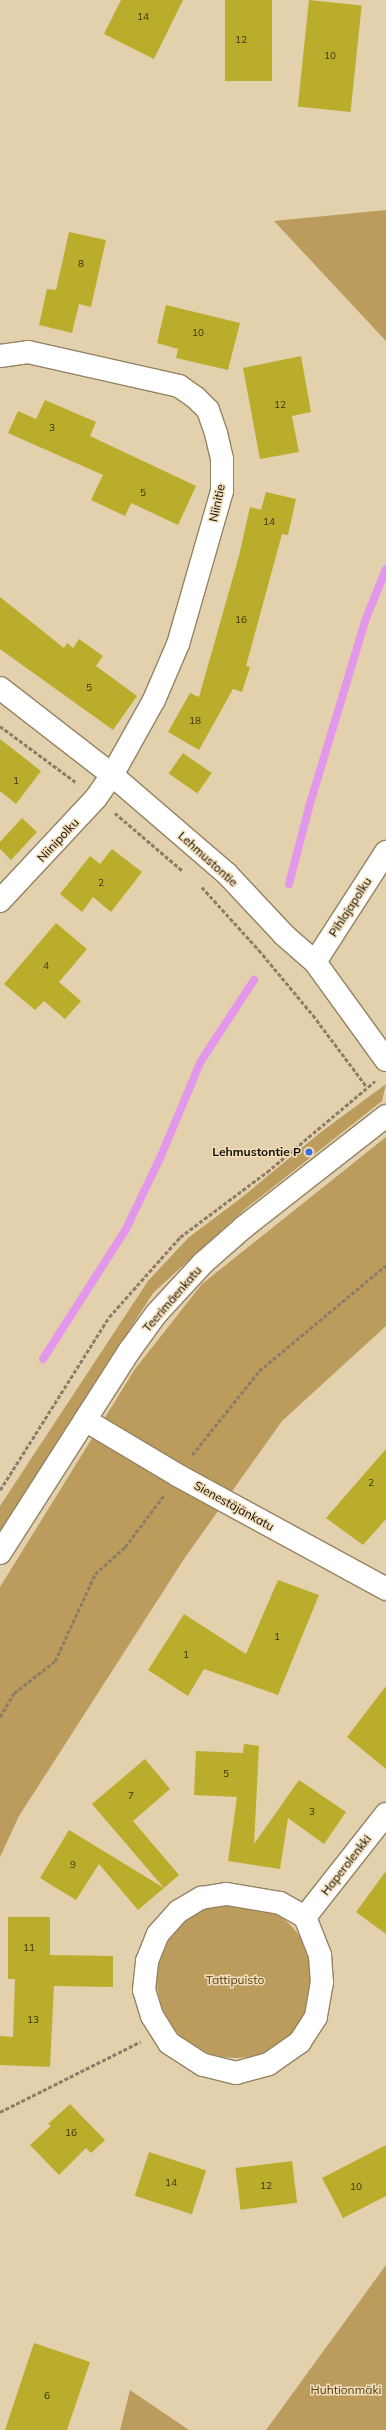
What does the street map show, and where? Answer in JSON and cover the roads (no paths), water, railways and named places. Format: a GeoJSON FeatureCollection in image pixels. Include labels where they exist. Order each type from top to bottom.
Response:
{"type":"FeatureCollection","features":[{"type":"Feature","properties":{"kind":"street","name":"Niinitie"},"geometry":{"type":"LineString","coordinates":[[0,356],[28,352],[179,386],[196,398],[208,410],[216,432],[222,459],[222,491],[178,644],[154,700],[112,775]]}},
{"type":"Feature","properties":{"kind":"street","name":"Lehmustontie"},"geometry":{"type":"LineString","coordinates":[[0,688],[112,775],[227,874],[284,935],[315,962],[386,1060]]}},
{"type":"Feature","properties":{"kind":"street","name":"Niinipolku"},"geometry":{"type":"LineString","coordinates":[[0,902],[96,798],[112,775]]}},
{"type":"Feature","properties":{"kind":"street","name":"Pihlajapolku"},"geometry":{"type":"LineString","coordinates":[[315,962],[386,852]]}},
{"type":"Feature","properties":{"kind":"street","name":"Teerimäenkatu"},"geometry":{"type":"LineString","coordinates":[[0,1553],[85,1420],[156,1314],[203,1263],[244,1227],[386,1116]]}},
{"type":"Feature","properties":{"kind":"street","name":"Sienestäjänkatu"},"geometry":{"type":"LineString","coordinates":[[85,1420],[179,1476],[386,1589]]}},
{"type":"Feature","properties":{"kind":"street","name":"Haperolenkki"},"geometry":{"type":"LineString","coordinates":[[305,1917],[386,1814]]}},
{"type":"Feature","properties":{"kind":"street"},"geometry":{"type":"LineString","coordinates":[[227,1894],[280,1903],[305,1917],[320,1955],[322,1982],[316,2017],[300,2042],[269,2064],[236,2073],[203,2065],[169,2043],[152,2016],[144,1990],[147,1961],[158,1934],[179,1911],[201,1898],[227,1894]]}},
{"type":"Feature","properties":{"kind":"waterway"},"geometry":{"type":"LineString","coordinates":[[289,884],[309,807],[365,621],[386,569]]}},
{"type":"Feature","properties":{"kind":"waterway"},"geometry":{"type":"LineString","coordinates":[[43,1359],[126,1229],[161,1156],[201,1061],[254,980]]}},
{"type":"Feature","properties":{"kind":"place","name":"Lehmustontie P"},"geometry":{"type":"Point","coordinates":[309,1152]}},
{"type":"Feature","properties":{"kind":"park label","name":"Tattipuisto"},"geometry":{"type":"Point","coordinates":[235,1980]}},
{"type":"Feature","properties":{"kind":"park label","name":"Huhtionmäki"},"geometry":{"type":"Point","coordinates":[346,2390]}}]}
